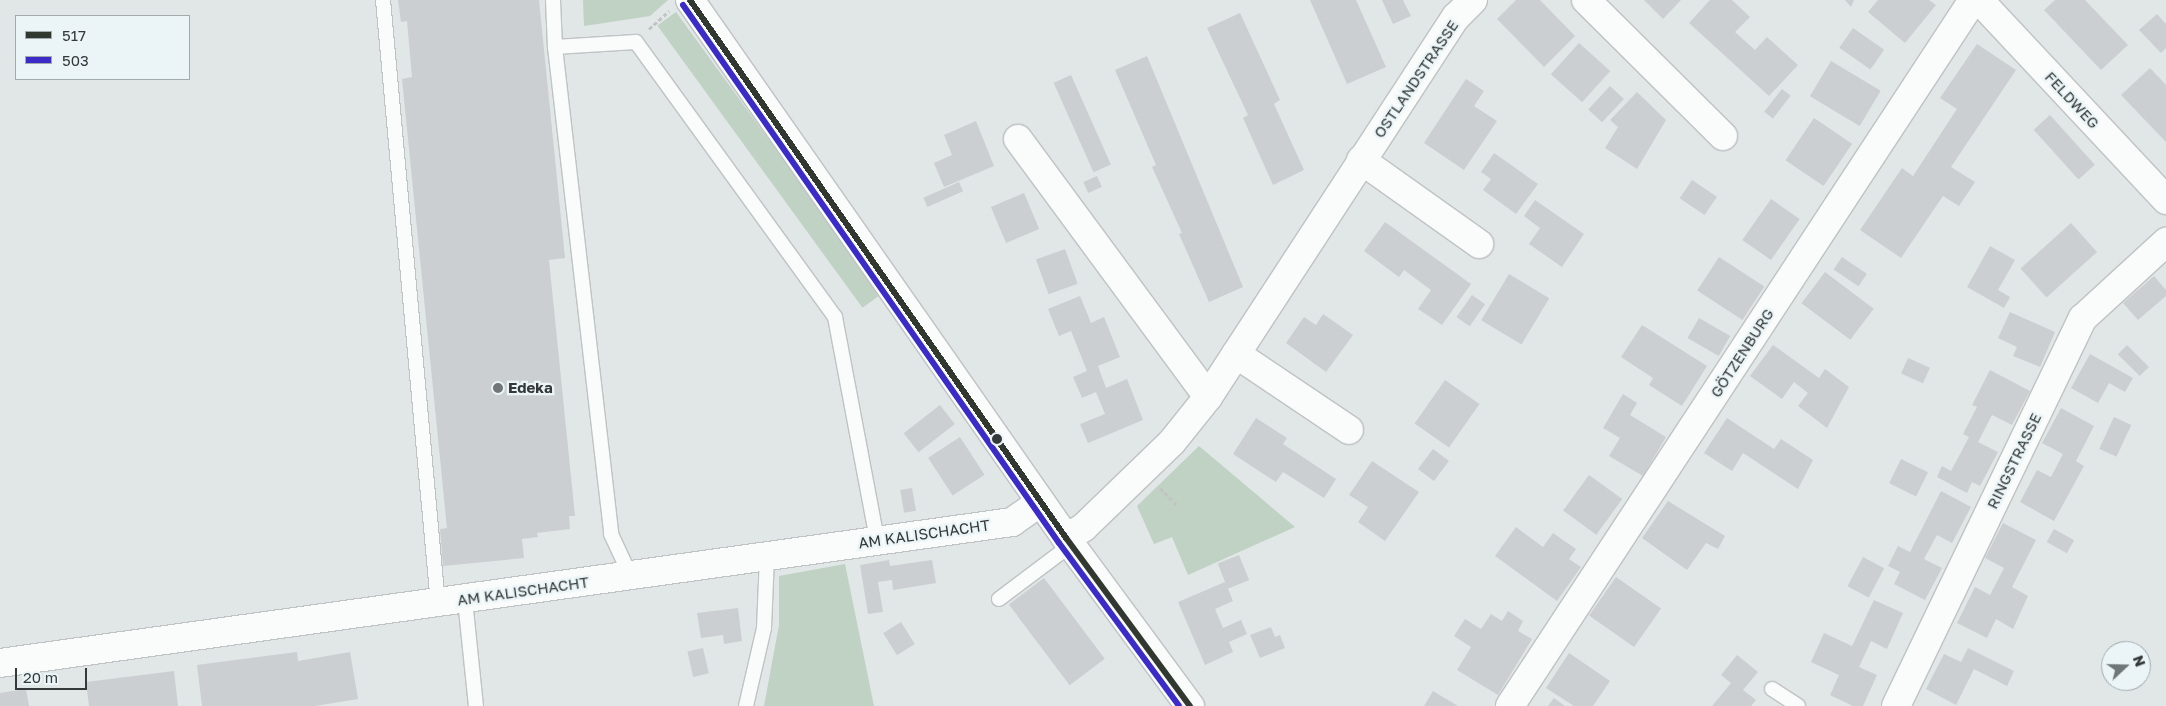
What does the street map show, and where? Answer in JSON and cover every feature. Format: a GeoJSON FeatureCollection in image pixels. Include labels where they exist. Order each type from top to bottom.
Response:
{"type":"FeatureCollection","features":[{"type":"Feature","properties":{"kind":"street","name":"OSTLANDSTRASSE"},"geometry":{"type":"LineString","coordinates":[[1069,542],[1172,442],[1208,397],[1456,17],[1473,0]]}},
{"type":"Feature","properties":{"kind":"street"},"geometry":{"type":"LineString","coordinates":[[1586,0],[1723,136]]}},
{"type":"Feature","properties":{"kind":"street","name":"GÖTZENBURG"},"geometry":{"type":"LineString","coordinates":[[1510,706],[1973,0]]}},
{"type":"Feature","properties":{"kind":"street","name":"FELDWEG"},"geometry":{"type":"LineString","coordinates":[[1979,0],[2166,200]]}},
{"type":"Feature","properties":{"kind":"street"},"geometry":{"type":"LineString","coordinates":[[682,3],[1069,542],[1190,706]]}},
{"type":"Feature","properties":{"kind":"street"},"geometry":{"type":"LineString","coordinates":[[1018,139],[1208,397]]}},
{"type":"Feature","properties":{"kind":"street"},"geometry":{"type":"LineString","coordinates":[[1361,160],[1479,244]]}},
{"type":"Feature","properties":{"kind":"street","name":"RINGSTRASSE"},"geometry":{"type":"LineString","coordinates":[[1896,706],[2083,318],[2166,242]]}},
{"type":"Feature","properties":{"kind":"street"},"geometry":{"type":"LineString","coordinates":[[1236,354],[1349,430]]}},
{"type":"Feature","properties":{"kind":"street","name":"AM KALISCHACHT"},"geometry":{"type":"LineString","coordinates":[[0,662],[438,604],[630,575],[1012,522],[1041,502]]}},
{"type":"Feature","properties":{"kind":"lane"},"geometry":{"type":"LineString","coordinates":[[382,0],[438,604]]}},
{"type":"Feature","properties":{"kind":"lane"},"geometry":{"type":"LineString","coordinates":[[553,0],[555,47],[611,534],[630,575]]}},
{"type":"Feature","properties":{"kind":"lane"},"geometry":{"type":"LineString","coordinates":[[555,47],[636,42],[835,317],[869,485],[877,540]]}},
{"type":"Feature","properties":{"kind":"lane"},"geometry":{"type":"LineString","coordinates":[[999,599],[1069,542]]}},
{"type":"Feature","properties":{"kind":"lane"},"geometry":{"type":"LineString","coordinates":[[746,706],[764,628],[767,556]]}},
{"type":"Feature","properties":{"kind":"lane"},"geometry":{"type":"LineString","coordinates":[[465,600],[476,706]]}},
{"type":"Feature","properties":{"kind":"lane"},"geometry":{"type":"LineString","coordinates":[[1772,688],[1798,706]]}},
{"type":"Feature","properties":{"kind":"path"},"geometry":{"type":"LineString","coordinates":[[636,42],[682,3]]}},
{"type":"Feature","properties":{"kind":"green space"},"geometry":{"type":"Polygon","coordinates":[[[583,0],[668,0],[650,16],[584,26],[583,0]]]}},
{"type":"Feature","properties":{"kind":"green space"},"geometry":{"type":"Polygon","coordinates":[[[676,12],[881,294],[863,308],[657,26],[676,12]]]}},
{"type":"Feature","properties":{"kind":"green space"},"geometry":{"type":"Polygon","coordinates":[[[1199,446],[1295,527],[1188,575],[1172,537],[1154,544],[1137,506],[1199,446]]]}},
{"type":"Feature","properties":{"kind":"green space"},"geometry":{"type":"Polygon","coordinates":[[[845,564],[874,706],[764,706],[779,625],[779,576],[845,564]]]}},
{"type":"Feature","properties":{"kind":"building","name":"Edeka"},"geometry":{"type":"Polygon","coordinates":[[[398,0],[539,0],[565,258],[549,260],[575,516],[569,516],[570,529],[537,533],[538,537],[522,539],[524,558],[443,566],[440,529],[447,528],[402,79],[412,77],[407,21],[401,22],[398,0]]]}},
{"type":"Feature","properties":{"kind":"building"},"geometry":{"type":"Polygon","coordinates":[[[1310,0],[1356,0],[1386,67],[1347,84],[1310,0]]]}},
{"type":"Feature","properties":{"kind":"building"},"geometry":{"type":"Polygon","coordinates":[[[1382,0],[1403,0],[1411,16],[1393,24],[1382,0]]]}},
{"type":"Feature","properties":{"kind":"building"},"geometry":{"type":"Polygon","coordinates":[[[1516,0],[1540,0],[1575,36],[1544,67],[1497,19],[1516,0]]]}},
{"type":"Feature","properties":{"kind":"building"},"geometry":{"type":"Polygon","coordinates":[[[1644,0],[1681,0],[1663,19],[1644,0]]]}},
{"type":"Feature","properties":{"kind":"building"},"geometry":{"type":"Polygon","coordinates":[[[1710,0],[1732,0],[1750,17],[1735,32],[1755,50],[1767,37],[1798,65],[1769,96],[1689,23],[1710,0]]]}},
{"type":"Feature","properties":{"kind":"building"},"geometry":{"type":"Polygon","coordinates":[[[1845,0],[1854,0],[1851,7],[1845,0]]]}},
{"type":"Feature","properties":{"kind":"building"},"geometry":{"type":"Polygon","coordinates":[[[1878,0],[1929,0],[1936,5],[1905,43],[1868,12],[1878,0]]]}},
{"type":"Feature","properties":{"kind":"building"},"geometry":{"type":"Polygon","coordinates":[[[2055,0],[2085,0],[2128,45],[2101,70],[2044,10],[2055,0]]]}},
{"type":"Feature","properties":{"kind":"building"},"geometry":{"type":"Polygon","coordinates":[[[1240,13],[1280,100],[1274,104],[1304,170],[1273,185],[1243,118],[1248,115],[1207,28],[1240,13]]]}},
{"type":"Feature","properties":{"kind":"building"},"geometry":{"type":"Polygon","coordinates":[[[2157,14],[2166,24],[2166,48],[2161,53],[2139,30],[2157,14]]]}},
{"type":"Feature","properties":{"kind":"building"},"geometry":{"type":"Polygon","coordinates":[[[1853,28],[1884,50],[1870,69],[1839,48],[1853,28]]]}},
{"type":"Feature","properties":{"kind":"building"},"geometry":{"type":"Polygon","coordinates":[[[1579,43],[1610,71],[1582,102],[1551,74],[1579,43]]]}},
{"type":"Feature","properties":{"kind":"building"},"geometry":{"type":"Polygon","coordinates":[[[1977,44],[2016,70],[1951,167],[1975,182],[1959,206],[1943,196],[1901,258],[1860,230],[1902,168],[1913,176],[1957,109],[1940,98],[1977,44]]]}},
{"type":"Feature","properties":{"kind":"building"},"geometry":{"type":"Polygon","coordinates":[[[1147,56],[1243,287],[1209,302],[1179,234],[1182,233],[1152,167],[1156,165],[1115,70],[1147,56]]]}},
{"type":"Feature","properties":{"kind":"building"},"geometry":{"type":"Polygon","coordinates":[[[1831,61],[1881,91],[1860,126],[1810,96],[1831,61]]]}},
{"type":"Feature","properties":{"kind":"building"},"geometry":{"type":"Polygon","coordinates":[[[2150,68],[2166,85],[2166,142],[2121,95],[2150,68]]]}},
{"type":"Feature","properties":{"kind":"building"},"geometry":{"type":"Polygon","coordinates":[[[1071,75],[1111,165],[1094,172],[1054,83],[1071,75]]]}},
{"type":"Feature","properties":{"kind":"building"},"geometry":{"type":"Polygon","coordinates":[[[1466,79],[1484,91],[1474,106],[1497,121],[1464,170],[1424,143],[1466,79]]]}},
{"type":"Feature","properties":{"kind":"building"},"geometry":{"type":"Polygon","coordinates":[[[1610,86],[1624,99],[1602,122],[1588,109],[1610,86]]]}},
{"type":"Feature","properties":{"kind":"building"},"geometry":{"type":"Polygon","coordinates":[[[1782,89],[1791,96],[1773,119],[1764,112],[1782,89]]]}},
{"type":"Feature","properties":{"kind":"building"},"geometry":{"type":"Polygon","coordinates":[[[1637,92],[1666,120],[1637,169],[1605,148],[1618,127],[1610,120],[1637,92]]]}},
{"type":"Feature","properties":{"kind":"building"},"geometry":{"type":"Polygon","coordinates":[[[2050,115],[2095,165],[2078,180],[2034,130],[2050,115]]]}},
{"type":"Feature","properties":{"kind":"building"},"geometry":{"type":"Polygon","coordinates":[[[1814,118],[1852,144],[1824,186],[1785,160],[1814,118]]]}},
{"type":"Feature","properties":{"kind":"building"},"geometry":{"type":"Polygon","coordinates":[[[976,121],[994,166],[944,187],[934,163],[952,155],[944,135],[976,121]]]}},
{"type":"Feature","properties":{"kind":"building"},"geometry":{"type":"Polygon","coordinates":[[[1494,153],[1538,184],[1516,214],[1483,190],[1491,179],[1481,172],[1494,153]]]}},
{"type":"Feature","properties":{"kind":"building"},"geometry":{"type":"Polygon","coordinates":[[[1097,176],[1102,187],[1088,193],[1083,182],[1097,176]]]}},
{"type":"Feature","properties":{"kind":"building"},"geometry":{"type":"Polygon","coordinates":[[[1692,180],[1717,197],[1705,215],[1680,198],[1692,180]]]}},
{"type":"Feature","properties":{"kind":"building"},"geometry":{"type":"Polygon","coordinates":[[[959,182],[963,191],[927,207],[923,198],[959,182]]]}},
{"type":"Feature","properties":{"kind":"building"},"geometry":{"type":"Polygon","coordinates":[[[1024,193],[1039,229],[1006,243],[991,207],[1024,193]]]}},
{"type":"Feature","properties":{"kind":"building"},"geometry":{"type":"Polygon","coordinates":[[[1771,199],[1800,219],[1771,260],[1742,240],[1771,199]]]}},
{"type":"Feature","properties":{"kind":"building"},"geometry":{"type":"Polygon","coordinates":[[[1535,200],[1584,234],[1562,267],[1529,244],[1540,228],[1524,216],[1535,200]]]}},
{"type":"Feature","properties":{"kind":"building"},"geometry":{"type":"Polygon","coordinates":[[[1385,222],[1471,284],[1442,325],[1418,309],[1431,290],[1404,270],[1399,277],[1364,251],[1385,222]]]}},
{"type":"Feature","properties":{"kind":"building"},"geometry":{"type":"Polygon","coordinates":[[[2071,223],[2097,252],[2047,297],[2020,269],[2071,223]]]}},
{"type":"Feature","properties":{"kind":"building"},"geometry":{"type":"Polygon","coordinates":[[[1990,246],[2015,260],[1998,290],[2010,297],[2004,308],[1967,287],[1990,246]]]}},
{"type":"Feature","properties":{"kind":"building"},"geometry":{"type":"Polygon","coordinates":[[[1065,249],[1078,284],[1049,294],[1036,260],[1065,249]]]}},
{"type":"Feature","properties":{"kind":"building"},"geometry":{"type":"Polygon","coordinates":[[[1719,257],[1764,286],[1743,320],[1697,291],[1719,257]]]}},
{"type":"Feature","properties":{"kind":"building"},"geometry":{"type":"Polygon","coordinates":[[[1842,257],[1867,274],[1858,286],[1834,269],[1842,257]]]}},
{"type":"Feature","properties":{"kind":"building"},"geometry":{"type":"Polygon","coordinates":[[[1825,272],[1874,309],[1850,340],[1802,303],[1825,272]]]}},
{"type":"Feature","properties":{"kind":"building"},"geometry":{"type":"Polygon","coordinates":[[[1509,274],[1549,298],[1521,344],[1481,320],[1509,274]]]}},
{"type":"Feature","properties":{"kind":"building"},"geometry":{"type":"Polygon","coordinates":[[[2154,276],[2166,290],[2166,296],[2138,320],[2123,303],[2154,276]]]}},
{"type":"Feature","properties":{"kind":"building"},"geometry":{"type":"Polygon","coordinates":[[[1472,295],[1485,304],[1470,326],[1457,317],[1472,295]]]}},
{"type":"Feature","properties":{"kind":"building"},"geometry":{"type":"Polygon","coordinates":[[[1080,296],[1091,323],[1104,317],[1120,357],[1098,366],[1106,388],[1127,379],[1143,420],[1088,443],[1080,424],[1105,414],[1096,392],[1082,398],[1073,377],[1087,371],[1071,331],[1059,336],[1048,309],[1080,296]]]}},
{"type":"Feature","properties":{"kind":"building"},"geometry":{"type":"Polygon","coordinates":[[[2010,312],[2055,332],[2040,367],[2013,356],[2017,347],[1998,338],[2010,312]]]}},
{"type":"Feature","properties":{"kind":"building"},"geometry":{"type":"Polygon","coordinates":[[[1323,314],[1353,335],[1326,372],[1286,343],[1304,317],[1316,325],[1323,314]]]}},
{"type":"Feature","properties":{"kind":"building"},"geometry":{"type":"Polygon","coordinates":[[[1699,318],[1730,336],[1719,356],[1688,338],[1699,318]]]}},
{"type":"Feature","properties":{"kind":"building"},"geometry":{"type":"Polygon","coordinates":[[[1642,325],[1707,366],[1682,406],[1649,385],[1653,378],[1621,357],[1642,325]]]}},
{"type":"Feature","properties":{"kind":"building"},"geometry":{"type":"Polygon","coordinates":[[[1773,345],[1819,378],[1825,369],[1849,387],[1827,428],[1798,406],[1808,393],[1794,382],[1782,399],[1750,376],[1773,345]]]}},
{"type":"Feature","properties":{"kind":"building"},"geometry":{"type":"Polygon","coordinates":[[[2127,345],[2149,367],[2140,376],[2118,354],[2127,345]]]}},
{"type":"Feature","properties":{"kind":"building"},"geometry":{"type":"Polygon","coordinates":[[[2090,354],[2133,378],[2125,392],[2109,383],[2098,403],[2071,388],[2090,354]]]}},
{"type":"Feature","properties":{"kind":"building"},"geometry":{"type":"Polygon","coordinates":[[[1908,358],[1930,368],[1923,383],[1901,374],[1908,358]]]}},
{"type":"Feature","properties":{"kind":"building"},"geometry":{"type":"Polygon","coordinates":[[[1990,370],[2030,391],[2012,425],[1992,415],[1978,442],[1998,452],[1980,486],[1972,482],[1967,493],[1937,477],[1942,466],[1951,471],[1969,437],[1963,434],[1977,407],[1972,405],[1990,370]]]}},
{"type":"Feature","properties":{"kind":"building"},"geometry":{"type":"Polygon","coordinates":[[[1445,380],[1479,404],[1449,448],[1415,423],[1445,380]]]}},
{"type":"Feature","properties":{"kind":"building"},"geometry":{"type":"Polygon","coordinates":[[[1623,394],[1637,403],[1630,415],[1666,437],[1643,476],[1609,456],[1620,438],[1603,428],[1623,394]]]}},
{"type":"Feature","properties":{"kind":"building"},"geometry":{"type":"Polygon","coordinates":[[[940,405],[955,424],[919,452],[904,433],[940,405]]]}},
{"type":"Feature","properties":{"kind":"building"},"geometry":{"type":"Polygon","coordinates":[[[2061,408],[2094,426],[2076,461],[2084,466],[2054,521],[2020,502],[2037,470],[2051,477],[2063,454],[2042,443],[2061,408]]]}},
{"type":"Feature","properties":{"kind":"building"},"geometry":{"type":"Polygon","coordinates":[[[2114,417],[2131,425],[2116,457],[2099,449],[2114,417]]]}},
{"type":"Feature","properties":{"kind":"building"},"geometry":{"type":"Polygon","coordinates":[[[1256,418],[1287,438],[1283,444],[1336,479],[1324,498],[1283,472],[1276,482],[1233,454],[1256,418]]]}},
{"type":"Feature","properties":{"kind":"building"},"geometry":{"type":"Polygon","coordinates":[[[1727,418],[1774,449],[1781,439],[1813,460],[1798,489],[1743,453],[1732,471],[1704,453],[1727,418]]]}},
{"type":"Feature","properties":{"kind":"building"},"geometry":{"type":"Polygon","coordinates":[[[960,437],[985,475],[953,495],[928,458],[960,437]]]}},
{"type":"Feature","properties":{"kind":"building"},"geometry":{"type":"Polygon","coordinates":[[[1433,449],[1449,461],[1434,481],[1418,469],[1433,449]]]}},
{"type":"Feature","properties":{"kind":"building"},"geometry":{"type":"Polygon","coordinates":[[[1901,459],[1928,472],[1916,496],[1889,483],[1901,459]]]}},
{"type":"Feature","properties":{"kind":"building"},"geometry":{"type":"Polygon","coordinates":[[[1372,461],[1419,492],[1385,541],[1358,522],[1368,507],[1349,495],[1372,461]]]}},
{"type":"Feature","properties":{"kind":"building"},"geometry":{"type":"Polygon","coordinates":[[[1589,475],[1622,499],[1596,535],[1563,511],[1589,475]]]}},
{"type":"Feature","properties":{"kind":"building"},"geometry":{"type":"Polygon","coordinates":[[[912,488],[916,511],[904,513],[900,490],[912,488]]]}},
{"type":"Feature","properties":{"kind":"building"},"geometry":{"type":"Polygon","coordinates":[[[1941,491],[1971,507],[1952,543],[1937,535],[1924,559],[1942,568],[1925,600],[1894,584],[1900,572],[1888,566],[1898,546],[1910,552],[1941,491]]]}},
{"type":"Feature","properties":{"kind":"building"},"geometry":{"type":"Polygon","coordinates":[[[1668,501],[1725,536],[1718,549],[1706,543],[1687,570],[1642,538],[1668,501]]]}},
{"type":"Feature","properties":{"kind":"building"},"geometry":{"type":"Polygon","coordinates":[[[2003,523],[2036,540],[2012,587],[2028,596],[2013,629],[1996,619],[1987,638],[1957,623],[1975,587],[1990,595],[2004,568],[1985,558],[2003,523]]]}},
{"type":"Feature","properties":{"kind":"building"},"geometry":{"type":"Polygon","coordinates":[[[1516,527],[1543,547],[1553,533],[1576,549],[1569,559],[1581,567],[1557,601],[1495,556],[1516,527]]]}},
{"type":"Feature","properties":{"kind":"building"},"geometry":{"type":"Polygon","coordinates":[[[2054,529],[2074,540],[2067,553],[2047,542],[2054,529]]]}},
{"type":"Feature","properties":{"kind":"building"},"geometry":{"type":"Polygon","coordinates":[[[1239,555],[1249,580],[1228,589],[1218,564],[1239,555]]]}},
{"type":"Feature","properties":{"kind":"building"},"geometry":{"type":"Polygon","coordinates":[[[1863,557],[1884,568],[1869,597],[1848,586],[1863,557]]]}},
{"type":"Feature","properties":{"kind":"building"},"geometry":{"type":"Polygon","coordinates":[[[889,560],[890,566],[932,560],[936,583],[893,590],[892,580],[878,582],[883,612],[868,614],[860,565],[889,560]]]}},
{"type":"Feature","properties":{"kind":"building"},"geometry":{"type":"Polygon","coordinates":[[[1616,577],[1661,609],[1634,647],[1589,616],[1616,577]]]}},
{"type":"Feature","properties":{"kind":"building"},"geometry":{"type":"Polygon","coordinates":[[[1044,578],[1105,659],[1070,685],[1009,604],[1044,578]]]}},
{"type":"Feature","properties":{"kind":"building"},"geometry":{"type":"Polygon","coordinates":[[[1225,582],[1233,601],[1215,609],[1223,628],[1241,620],[1247,634],[1229,642],[1233,652],[1205,665],[1178,602],[1225,582]]]}},
{"type":"Feature","properties":{"kind":"building"},"geometry":{"type":"Polygon","coordinates":[[[1874,600],[1903,613],[1887,649],[1871,641],[1859,667],[1877,675],[1863,706],[1853,706],[1830,695],[1839,675],[1811,662],[1824,633],[1852,646],[1874,600]]]}},
{"type":"Feature","properties":{"kind":"building"},"geometry":{"type":"Polygon","coordinates":[[[738,608],[742,641],[724,644],[723,635],[701,638],[697,613],[738,608]]]}},
{"type":"Feature","properties":{"kind":"building"},"geometry":{"type":"Polygon","coordinates":[[[1508,611],[1523,621],[1518,631],[1532,639],[1498,695],[1457,670],[1471,647],[1454,636],[1465,619],[1481,629],[1491,614],[1502,621],[1508,611]]]}},
{"type":"Feature","properties":{"kind":"building"},"geometry":{"type":"Polygon","coordinates":[[[901,622],[915,644],[897,655],[883,633],[901,622]]]}},
{"type":"Feature","properties":{"kind":"building"},"geometry":{"type":"Polygon","coordinates":[[[1271,627],[1275,637],[1280,635],[1285,648],[1260,658],[1250,635],[1271,627]]]}},
{"type":"Feature","properties":{"kind":"building"},"geometry":{"type":"Polygon","coordinates":[[[703,648],[709,673],[693,677],[687,652],[703,648]]]}},
{"type":"Feature","properties":{"kind":"building"},"geometry":{"type":"Polygon","coordinates":[[[1968,648],[2014,671],[2007,686],[1974,669],[1956,705],[1926,689],[1944,654],[1961,662],[1968,648]]]}},
{"type":"Feature","properties":{"kind":"building"},"geometry":{"type":"Polygon","coordinates":[[[297,652],[298,661],[350,652],[358,699],[315,706],[202,706],[197,665],[297,652]]]}},
{"type":"Feature","properties":{"kind":"building"},"geometry":{"type":"Polygon","coordinates":[[[1569,653],[1610,681],[1593,706],[1574,706],[1546,688],[1569,653]]]}},
{"type":"Feature","properties":{"kind":"building"},"geometry":{"type":"Polygon","coordinates":[[[1737,655],[1758,672],[1743,690],[1756,700],[1751,706],[1712,706],[1731,683],[1721,675],[1737,655]]]}},
{"type":"Feature","properties":{"kind":"building"},"geometry":{"type":"Polygon","coordinates":[[[174,671],[178,706],[89,706],[86,682],[174,671]]]}},
{"type":"Feature","properties":{"kind":"building"},"geometry":{"type":"Polygon","coordinates":[[[26,689],[29,706],[0,706],[0,693],[26,689]]]}},
{"type":"Feature","properties":{"kind":"building"},"geometry":{"type":"Polygon","coordinates":[[[1433,691],[1458,706],[1424,706],[1433,691]]]}},
{"type":"Feature","properties":{"kind":"building"},"geometry":{"type":"Polygon","coordinates":[[[1554,698],[1565,706],[1548,706],[1554,698]]]}},
{"type":"Feature","properties":{"kind":"transit line","name":"517"},"geometry":{"type":"LineString","coordinates":[[690,0],[1066,538],[1190,706]]}},
{"type":"Feature","properties":{"kind":"transit line","name":"503"},"geometry":{"type":"LineString","coordinates":[[683,5],[1059,543],[1179,706]]}},
{"type":"Feature","properties":{"kind":"place","name":"Edeka"},"geometry":{"type":"Point","coordinates":[498,388]}}]}
